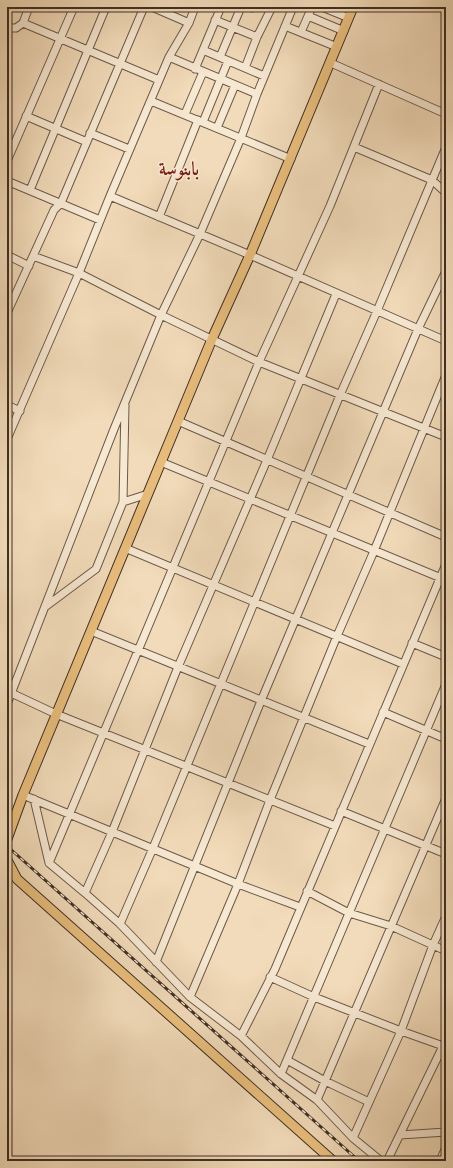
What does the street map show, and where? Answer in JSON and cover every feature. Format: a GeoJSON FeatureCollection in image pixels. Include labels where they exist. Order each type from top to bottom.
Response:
{"type":"FeatureCollection","features":[{"type":"Feature","properties":{"kind":"main road"},"geometry":{"type":"LineString","coordinates":[[7,839],[23,795],[125,548],[212,339],[291,159],[353,7]]}},
{"type":"Feature","properties":{"kind":"main road"},"geometry":{"type":"LineString","coordinates":[[7,860],[17,879],[333,1161]]}},
{"type":"Feature","properties":{"kind":"street"},"geometry":{"type":"LineString","coordinates":[[7,28],[16,28],[23,23],[29,7]]}},
{"type":"Feature","properties":{"kind":"street"},"geometry":{"type":"LineString","coordinates":[[7,161],[74,7]]}},
{"type":"Feature","properties":{"kind":"street"},"geometry":{"type":"LineString","coordinates":[[30,190],[106,7]]}},
{"type":"Feature","properties":{"kind":"street"},"geometry":{"type":"LineString","coordinates":[[7,313],[54,210],[61,203],[144,7]]}},
{"type":"Feature","properties":{"kind":"street"},"geometry":{"type":"LineString","coordinates":[[152,7],[189,23]]}},
{"type":"Feature","properties":{"kind":"street"},"geometry":{"type":"LineString","coordinates":[[7,439],[79,273],[168,57],[189,23],[195,7]]}},
{"type":"Feature","properties":{"kind":"street"},"geometry":{"type":"LineString","coordinates":[[195,69],[221,7]]}},
{"type":"Feature","properties":{"kind":"street"},"geometry":{"type":"LineString","coordinates":[[220,57],[240,7]]}},
{"type":"Feature","properties":{"kind":"street"},"geometry":{"type":"LineString","coordinates":[[245,68],[257,36],[272,7]]}},
{"type":"Feature","properties":{"kind":"street"},"geometry":{"type":"LineString","coordinates":[[7,704],[9,692],[161,315],[200,234],[241,138],[264,76],[286,26],[292,7]]}},
{"type":"Feature","properties":{"kind":"street"},"geometry":{"type":"LineString","coordinates":[[302,32],[312,7]]}},
{"type":"Feature","properties":{"kind":"street"},"geometry":{"type":"LineString","coordinates":[[322,7],[349,18]]}},
{"type":"Feature","properties":{"kind":"street"},"geometry":{"type":"LineString","coordinates":[[308,16],[344,31]]}},
{"type":"Feature","properties":{"kind":"street"},"geometry":{"type":"LineString","coordinates":[[215,20],[257,36]]}},
{"type":"Feature","properties":{"kind":"street"},"geometry":{"type":"LineString","coordinates":[[23,23],[159,80]]}},
{"type":"Feature","properties":{"kind":"street"},"geometry":{"type":"LineString","coordinates":[[286,26],[337,47]]}},
{"type":"Feature","properties":{"kind":"street"},"geometry":{"type":"LineString","coordinates":[[203,50],[264,76]]}},
{"type":"Feature","properties":{"kind":"street"},"geometry":{"type":"LineString","coordinates":[[168,57],[257,94]]}},
{"type":"Feature","properties":{"kind":"street"},"geometry":{"type":"LineString","coordinates":[[159,217],[200,121],[228,61]]}},
{"type":"Feature","properties":{"kind":"street"},"geometry":{"type":"LineString","coordinates":[[331,63],[446,114]]}},
{"type":"Feature","properties":{"kind":"street"},"geometry":{"type":"LineString","coordinates":[[184,114],[203,72]]}},
{"type":"Feature","properties":{"kind":"street"},"geometry":{"type":"LineString","coordinates":[[217,128],[235,84]]}},
{"type":"Feature","properties":{"kind":"street"},"geometry":{"type":"LineString","coordinates":[[49,863],[259,362],[330,206],[379,84]]}},
{"type":"Feature","properties":{"kind":"street"},"geometry":{"type":"LineString","coordinates":[[151,101],[291,159]]}},
{"type":"Feature","properties":{"kind":"street"},"geometry":{"type":"LineString","coordinates":[[26,116],[87,142]]}},
{"type":"Feature","properties":{"kind":"street"},"geometry":{"type":"LineString","coordinates":[[90,133],[129,149]]}},
{"type":"Feature","properties":{"kind":"street"},"geometry":{"type":"LineString","coordinates":[[354,147],[432,180],[446,193]]}},
{"type":"Feature","properties":{"kind":"street"},"geometry":{"type":"LineString","coordinates":[[120,924],[153,848],[340,395],[446,147]]}},
{"type":"Feature","properties":{"kind":"street"},"geometry":{"type":"LineString","coordinates":[[7,181],[100,220]]}},
{"type":"Feature","properties":{"kind":"street"},"geometry":{"type":"LineString","coordinates":[[110,196],[250,255],[446,341]]}},
{"type":"Feature","properties":{"kind":"street"},"geometry":{"type":"LineString","coordinates":[[7,256],[29,266]]}},
{"type":"Feature","properties":{"kind":"street"},"geometry":{"type":"LineString","coordinates":[[33,256],[79,273],[161,315],[259,362],[446,438]]}},
{"type":"Feature","properties":{"kind":"street"},"geometry":{"type":"LineString","coordinates":[[156,962],[261,701],[297,620],[418,329],[446,271]]}},
{"type":"Feature","properties":{"kind":"street"},"geometry":{"type":"LineString","coordinates":[[85,893],[112,832],[178,667],[267,460],[336,294]]}},
{"type":"Feature","properties":{"kind":"street"},"geometry":{"type":"LineString","coordinates":[[190,997],[238,884],[303,718],[390,513],[446,375]]}},
{"type":"Feature","properties":{"kind":"street"},"geometry":{"type":"LineString","coordinates":[[44,607],[96,569],[123,502],[126,401]]}},
{"type":"Feature","properties":{"kind":"street"},"geometry":{"type":"LineString","coordinates":[[7,405],[20,411]]}},
{"type":"Feature","properties":{"kind":"street"},"geometry":{"type":"LineString","coordinates":[[178,421],[446,537]]}},
{"type":"Feature","properties":{"kind":"street"},"geometry":{"type":"LineString","coordinates":[[161,462],[441,578]]}},
{"type":"Feature","properties":{"kind":"street"},"geometry":{"type":"LineString","coordinates":[[123,502],[148,494]]}},
{"type":"Feature","properties":{"kind":"street"},"geometry":{"type":"LineString","coordinates":[[125,548],[403,664]]}},
{"type":"Feature","properties":{"kind":"street"},"geometry":{"type":"LineString","coordinates":[[241,1036],[270,977],[446,564]]}},
{"type":"Feature","properties":{"kind":"street"},"geometry":{"type":"LineString","coordinates":[[91,631],[369,744]]}},
{"type":"Feature","properties":{"kind":"street"},"geometry":{"type":"LineString","coordinates":[[412,643],[446,657]]}},
{"type":"Feature","properties":{"kind":"street"},"geometry":{"type":"LineString","coordinates":[[281,1074],[446,684]]}},
{"type":"Feature","properties":{"kind":"street"},"geometry":{"type":"LineString","coordinates":[[9,692],[56,714],[334,826]]}},
{"type":"Feature","properties":{"kind":"street"},"geometry":{"type":"LineString","coordinates":[[383,712],[446,739]]}},
{"type":"Feature","properties":{"kind":"street"},"geometry":{"type":"LineString","coordinates":[[23,795],[238,884],[300,907]]}},
{"type":"Feature","properties":{"kind":"street"},"geometry":{"type":"LineString","coordinates":[[317,1100],[446,798]]}},
{"type":"Feature","properties":{"kind":"street"},"geometry":{"type":"LineString","coordinates":[[34,800],[49,863],[120,924],[190,997],[241,1036],[281,1074],[317,1100],[353,1138],[381,1161]]}},
{"type":"Feature","properties":{"kind":"street"},"geometry":{"type":"LineString","coordinates":[[341,811],[446,854]]}},
{"type":"Feature","properties":{"kind":"street"},"geometry":{"type":"LineString","coordinates":[[307,891],[350,912],[391,926],[446,951]]}},
{"type":"Feature","properties":{"kind":"street"},"geometry":{"type":"LineString","coordinates":[[353,1138],[401,1031],[433,945],[446,916]]}},
{"type":"Feature","properties":{"kind":"street"},"geometry":{"type":"LineString","coordinates":[[270,977],[314,997],[401,1031],[445,1044],[387,1161]]}},
{"type":"Feature","properties":{"kind":"street"},"geometry":{"type":"LineString","coordinates":[[287,1060],[325,1081],[369,1102]]}},
{"type":"Feature","properties":{"kind":"street"},"geometry":{"type":"LineString","coordinates":[[400,1135],[446,1132]]}},
{"type":"Feature","properties":{"kind":"street"},"geometry":{"type":"LineString","coordinates":[[440,1161],[446,1147]]}},
{"type":"Feature","properties":{"kind":"railway"},"geometry":{"type":"LineString","coordinates":[[7,846],[359,1161]]}},
{"type":"Feature","properties":{"kind":"district","name":"بابنوسة"},"geometry":{"type":"Point","coordinates":[179,170]}}]}
